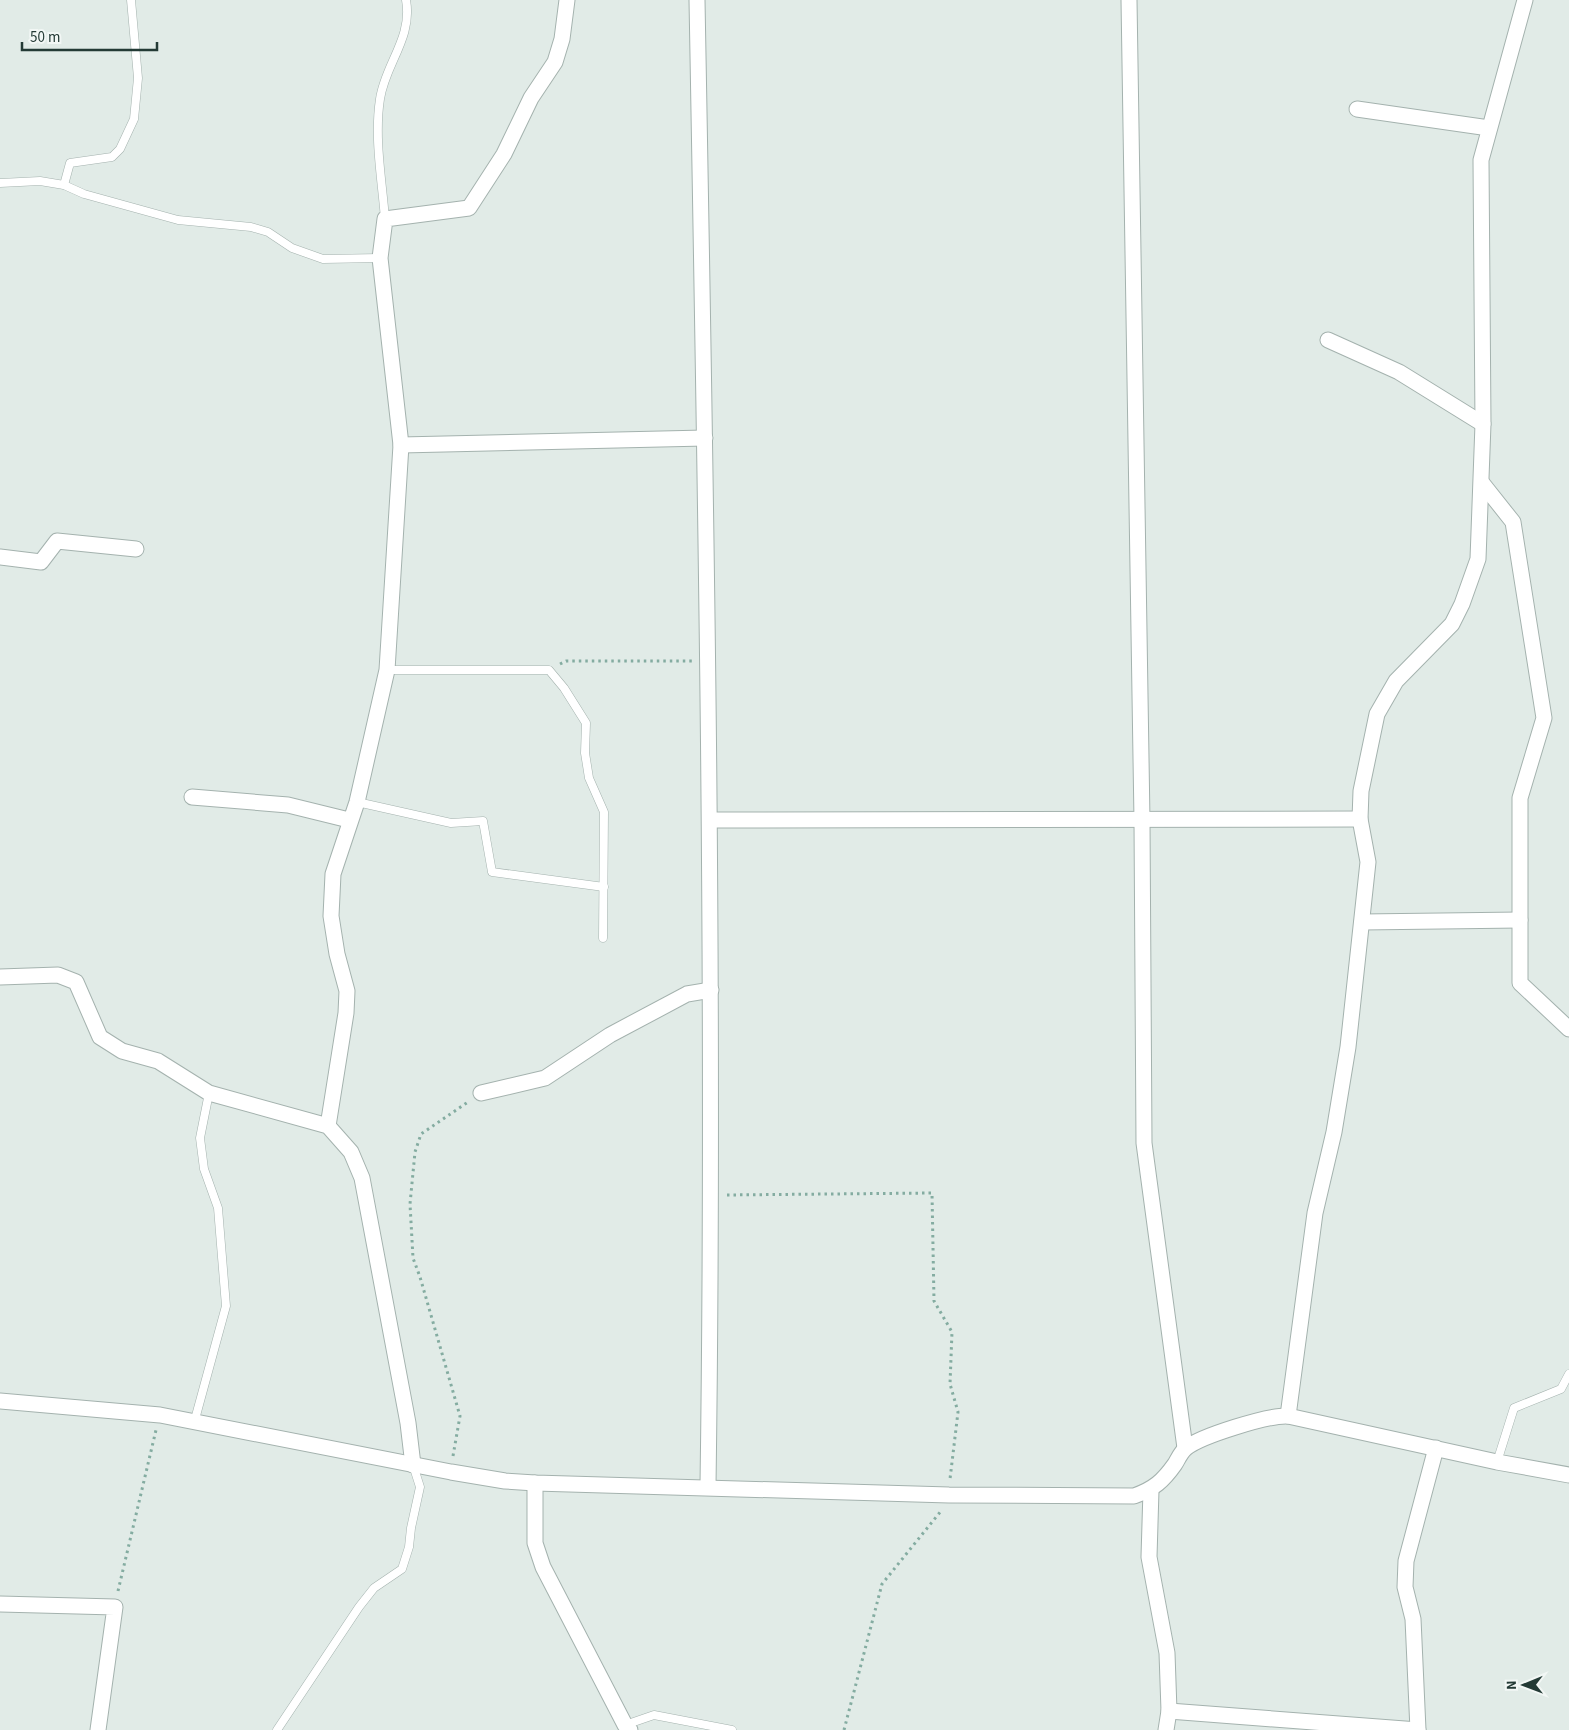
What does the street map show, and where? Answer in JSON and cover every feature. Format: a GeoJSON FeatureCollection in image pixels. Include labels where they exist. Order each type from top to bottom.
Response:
{"type":"FeatureCollection","features":[{"type":"Feature","properties":{"kind":"street"},"geometry":{"type":"LineString","coordinates":[[328,1126],[346,1013],[347,991],[337,954],[331,916],[333,874],[357,802],[387,670],[402,445],[380,258],[385,219],[469,208],[504,154],[531,98],[555,62],[562,39],[567,0]]}},
{"type":"Feature","properties":{"kind":"street"},"geometry":{"type":"LineString","coordinates":[[698,0],[711,820],[712,1195],[708,1486]]}},
{"type":"Feature","properties":{"kind":"street"},"geometry":{"type":"LineString","coordinates":[[1129,0],[1142,820],[1144,1143],[1185,1448]]}},
{"type":"Feature","properties":{"kind":"street"},"geometry":{"type":"LineString","coordinates":[[1288,1416],[1315,1213],[1334,1132],[1346,1056],[1368,862],[1360,819],[1361,791],[1377,714],[1396,681],[1417,658],[1442,637],[1452,624],[1462,604],[1478,559],[1483,424],[1481,160],[1525,0]]}},
{"type":"Feature","properties":{"kind":"street"},"geometry":{"type":"LineString","coordinates":[[1357,109],[1489,128]]}},
{"type":"Feature","properties":{"kind":"street"},"geometry":{"type":"LineString","coordinates":[[1328,340],[1398,372],[1483,424]]}},
{"type":"Feature","properties":{"kind":"street"},"geometry":{"type":"LineString","coordinates":[[402,445],[705,438]]}},
{"type":"Feature","properties":{"kind":"street"},"geometry":{"type":"LineString","coordinates":[[1482,483],[1513,522],[1544,718],[1520,798],[1520,983],[1569,1029]]}},
{"type":"Feature","properties":{"kind":"street"},"geometry":{"type":"LineString","coordinates":[[0,557],[41,562],[57,541],[136,549]]}},
{"type":"Feature","properties":{"kind":"street"},"geometry":{"type":"LineString","coordinates":[[192,797],[288,804],[350,820]]}},
{"type":"Feature","properties":{"kind":"street"},"geometry":{"type":"LineString","coordinates":[[711,820],[1360,819]]}},
{"type":"Feature","properties":{"kind":"street"},"geometry":{"type":"LineString","coordinates":[[1362,922],[1520,920]]}},
{"type":"Feature","properties":{"kind":"street"},"geometry":{"type":"LineString","coordinates":[[0,976],[58,975],[76,982],[100,1037],[122,1051],[158,1061],[209,1093],[328,1126],[351,1152],[362,1178],[408,1423],[413,1465]]}},
{"type":"Feature","properties":{"kind":"street"},"geometry":{"type":"LineString","coordinates":[[481,1093],[545,1078],[610,1035],[687,994],[711,990]]}},
{"type":"Feature","properties":{"kind":"street"},"geometry":{"type":"LineString","coordinates":[[0,1402],[160,1416],[451,1472],[505,1481],[535,1483],[708,1486],[949,1495],[1134,1496],[1151,1490],[1162,1481],[1185,1448],[1203,1439],[1274,1416],[1288,1416],[1497,1462],[1569,1474]]}},
{"type":"Feature","properties":{"kind":"street"},"geometry":{"type":"LineString","coordinates":[[1168,1711],[1418,1730],[1413,1619],[1405,1587],[1406,1560],[1436,1448]]}},
{"type":"Feature","properties":{"kind":"street"},"geometry":{"type":"LineString","coordinates":[[535,1483],[535,1543],[543,1567],[627,1727]]}},
{"type":"Feature","properties":{"kind":"street"},"geometry":{"type":"LineString","coordinates":[[1151,1490],[1149,1557],[1167,1653],[1168,1711],[1166,1730]]}},
{"type":"Feature","properties":{"kind":"street"},"geometry":{"type":"LineString","coordinates":[[0,1604],[115,1607],[98,1730]]}},
{"type":"Feature","properties":{"kind":"lane"},"geometry":{"type":"LineString","coordinates":[[64,185],[70,163],[112,157],[120,149],[134,119],[138,78],[131,0]]}},
{"type":"Feature","properties":{"kind":"lane"},"geometry":{"type":"LineString","coordinates":[[385,219],[378,120],[380,97],[408,24],[406,0]]}},
{"type":"Feature","properties":{"kind":"lane"},"geometry":{"type":"LineString","coordinates":[[0,183],[40,181],[64,185],[84,194],[178,220],[251,227],[268,232],[292,248],[323,259],[380,258]]}},
{"type":"Feature","properties":{"kind":"lane"},"geometry":{"type":"LineString","coordinates":[[387,670],[549,670],[564,688],[586,723],[585,753],[589,778],[604,812],[603,938]]}},
{"type":"Feature","properties":{"kind":"lane"},"geometry":{"type":"LineString","coordinates":[[357,802],[451,823],[483,821],[492,872],[604,887]]}},
{"type":"Feature","properties":{"kind":"lane"},"geometry":{"type":"LineString","coordinates":[[194,1424],[226,1306],[218,1208],[204,1169],[200,1138],[209,1093]]}},
{"type":"Feature","properties":{"kind":"lane"},"geometry":{"type":"LineString","coordinates":[[1497,1462],[1514,1408],[1561,1389],[1569,1374]]}},
{"type":"Feature","properties":{"kind":"lane"},"geometry":{"type":"LineString","coordinates":[[277,1730],[359,1607],[374,1588],[402,1569],[409,1547],[420,1487],[413,1465]]}},
{"type":"Feature","properties":{"kind":"lane"},"geometry":{"type":"LineString","coordinates":[[627,1727],[654,1715],[732,1730]]}},
{"type":"Feature","properties":{"kind":"path"},"geometry":{"type":"LineString","coordinates":[[549,670],[566,661],[709,661]]}},
{"type":"Feature","properties":{"kind":"path"},"geometry":{"type":"LineString","coordinates":[[451,1472],[460,1416],[413,1258],[410,1204],[415,1152],[421,1134],[481,1093]]}},
{"type":"Feature","properties":{"kind":"path"},"geometry":{"type":"LineString","coordinates":[[712,1195],[932,1193],[934,1301],[952,1332],[950,1384],[958,1412],[949,1495],[942,1511],[882,1584],[844,1730]]}},
{"type":"Feature","properties":{"kind":"path"},"geometry":{"type":"LineString","coordinates":[[115,1607],[160,1416]]}}]}
